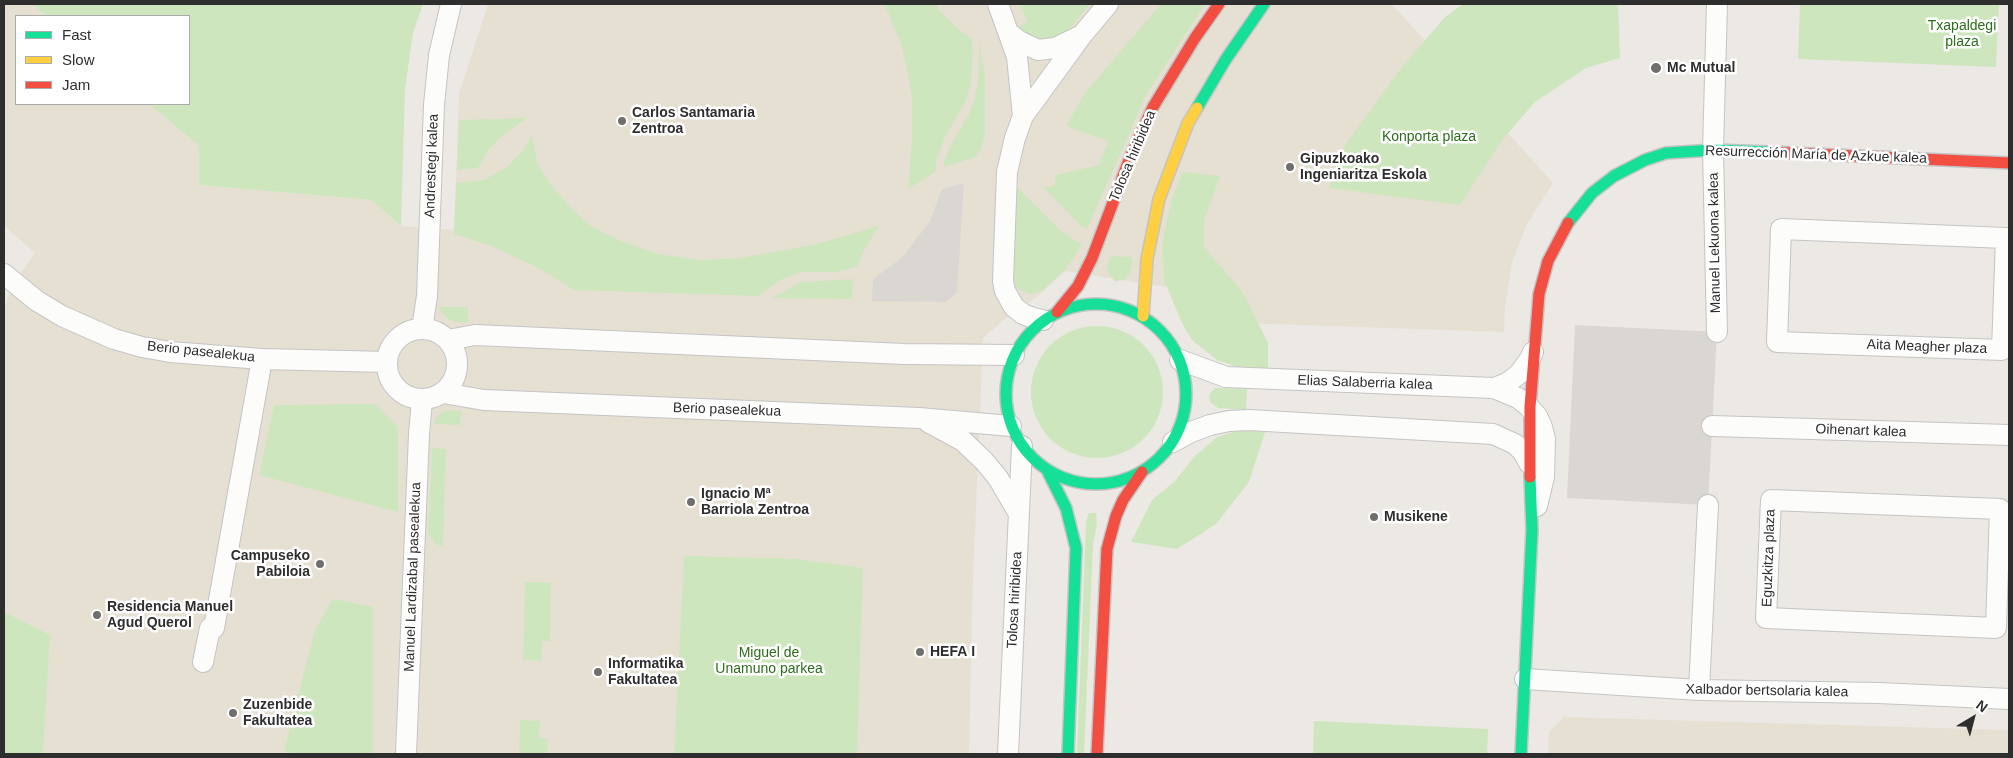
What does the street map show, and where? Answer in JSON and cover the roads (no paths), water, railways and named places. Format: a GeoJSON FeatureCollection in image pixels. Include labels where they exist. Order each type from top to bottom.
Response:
{"type":"FeatureCollection","features":[{"type":"Feature","properties":{"kind":"main road","name":"Tolosa hiribidea"},"geometry":{"type":"LineString","coordinates":[[1046,470],[1022,446],[1011,426],[1005,402],[1006,378],[1014,355],[1026,336],[1050,316],[1078,286],[1092,258],[1131,155],[1153,107],[1195,38],[1219,4]]}},
{"type":"Feature","properties":{"kind":"main road"},"geometry":{"type":"LineString","coordinates":[[1142,316],[1146,259],[1159,200],[1173,160],[1188,123],[1226,59],[1264,4]]}},
{"type":"Feature","properties":{"kind":"main road","name":"Resurrección María de Azkue kalea"},"geometry":{"type":"LineString","coordinates":[[1521,754],[1532,530],[1529,463],[1530,407],[1540,294],[1548,261],[1567,224],[1592,193],[1614,176],[1645,160],[1666,154],[1713,150],[2009,163]]}},
{"type":"Feature","properties":{"kind":"main road"},"geometry":{"type":"LineString","coordinates":[[1046,470],[1064,479],[1104,484],[1124,480],[1142,472],[1165,454],[1173,442],[1181,427],[1186,411],[1187,394],[1186,376],[1171,343],[1158,328],[1142,316],[1120,306],[1096,303],[1050,316]]}},
{"type":"Feature","properties":{"kind":"main road"},"geometry":{"type":"LineString","coordinates":[[1046,470],[1066,508],[1076,548],[1068,754]]}},
{"type":"Feature","properties":{"kind":"main road"},"geometry":{"type":"LineString","coordinates":[[1096,754],[1107,549],[1116,516],[1142,472]]}},
{"type":"Feature","properties":{"kind":"street","name":"Andrestegi kalea"},"geometry":{"type":"LineString","coordinates":[[422,328],[427,296],[434,105],[439,56],[451,4]]}},
{"type":"Feature","properties":{"kind":"street"},"geometry":{"type":"LineString","coordinates":[[998,4],[1017,56],[1023,116]]}},
{"type":"Feature","properties":{"kind":"street"},"geometry":{"type":"LineString","coordinates":[[1050,316],[1033,318],[1014,307],[1005,291],[1003,282],[1008,172],[1023,116],[1082,35],[1108,4]]}},
{"type":"Feature","properties":{"kind":"street","name":"Manuel Lekuona kalea"},"geometry":{"type":"LineString","coordinates":[[1717,4],[1713,150],[1717,332]]}},
{"type":"Feature","properties":{"kind":"street"},"geometry":{"type":"LineString","coordinates":[[1010,34],[1019,41],[1038,50],[1055,48],[1082,35]]}},
{"type":"Feature","properties":{"kind":"street","name":"Aita Meagher plaza"},"geometry":{"type":"LineString","coordinates":[[1781,229],[2006,238],[2002,350],[1777,342],[1781,229]]}},
{"type":"Feature","properties":{"kind":"street","name":"Berio pasealekua"},"geometry":{"type":"LineString","coordinates":[[4,274],[37,301],[62,316],[114,339],[170,352],[262,359],[387,362]]}},
{"type":"Feature","properties":{"kind":"street"},"geometry":{"type":"LineString","coordinates":[[422,328],[436,332],[448,340],[458,358],[458,368],[455,378],[443,393],[436,397],[422,400],[407,396],[394,385],[387,370],[387,362],[394,342],[402,335],[422,328]]}},
{"type":"Feature","properties":{"kind":"street"},"geometry":{"type":"LineString","coordinates":[[448,340],[475,335],[904,354],[1014,355]]}},
{"type":"Feature","properties":{"kind":"street"},"geometry":{"type":"LineString","coordinates":[[1494,388],[1507,383],[1519,374],[1534,350]]}},
{"type":"Feature","properties":{"kind":"street"},"geometry":{"type":"LineString","coordinates":[[203,662],[210,628],[214,628],[262,359]]}},
{"type":"Feature","properties":{"kind":"street","name":"Elias Salaberria kalea"},"geometry":{"type":"LineString","coordinates":[[1180,360],[1226,377],[1494,388]]}},
{"type":"Feature","properties":{"kind":"street","name":"Resurrección María de Azkue kalea"},"geometry":{"type":"LineString","coordinates":[[1494,388],[1518,398],[1530,407],[1542,427],[1545,439],[1544,476],[1532,530]]}},
{"type":"Feature","properties":{"kind":"street","name":"Berio pasealekua"},"geometry":{"type":"LineString","coordinates":[[443,393],[484,400],[919,418],[1011,426]]}},
{"type":"Feature","properties":{"kind":"street","name":"Manuel Lardizabal pasealekua"},"geometry":{"type":"LineString","coordinates":[[406,754],[422,400]]}},
{"type":"Feature","properties":{"kind":"street"},"geometry":{"type":"LineString","coordinates":[[919,418],[963,441],[984,461],[998,478],[1019,514]]}},
{"type":"Feature","properties":{"kind":"street"},"geometry":{"type":"LineString","coordinates":[[1173,442],[1191,432],[1210,425],[1243,420],[1483,434],[1504,438],[1515,444],[1523,452],[1529,463]]}},
{"type":"Feature","properties":{"kind":"street","name":"Oihenart kalea"},"geometry":{"type":"LineString","coordinates":[[1712,426],[2009,435]]}},
{"type":"Feature","properties":{"kind":"street","name":"Tolosa hiribidea"},"geometry":{"type":"LineString","coordinates":[[1008,754],[1022,446]]}},
{"type":"Feature","properties":{"kind":"street","name":"Eguzkitza plaza"},"geometry":{"type":"LineString","coordinates":[[1771,500],[2000,509],[1996,628],[1766,618],[1771,500]]}},
{"type":"Feature","properties":{"kind":"street"},"geometry":{"type":"LineString","coordinates":[[1699,690],[1708,505]]}},
{"type":"Feature","properties":{"kind":"street","name":"Xalbador bertsolaria kalea"},"geometry":{"type":"LineString","coordinates":[[1525,679],[1699,690],[1879,693],[2009,700]]}},
{"type":"Feature","properties":{"kind":"place","name":"Mc Mutual"},"geometry":{"type":"Point","coordinates":[1656,68]}},
{"type":"Feature","properties":{"kind":"place","name":"Carlos Santamaria Zentroa"},"geometry":{"type":"Point","coordinates":[622,121]}},
{"type":"Feature","properties":{"kind":"place","name":"Gipuzkoako Ingeniaritza Eskola"},"geometry":{"type":"Point","coordinates":[1290,167]}},
{"type":"Feature","properties":{"kind":"place","name":"Ignacio Mª Barriola Zentroa"},"geometry":{"type":"Point","coordinates":[691,502]}},
{"type":"Feature","properties":{"kind":"place","name":"Musikene"},"geometry":{"type":"Point","coordinates":[1374,517]}},
{"type":"Feature","properties":{"kind":"place","name":"Campuseko Pabiloia"},"geometry":{"type":"Point","coordinates":[320,564]}},
{"type":"Feature","properties":{"kind":"place","name":"Residencia Manuel Agud Querol"},"geometry":{"type":"Point","coordinates":[97,615]}},
{"type":"Feature","properties":{"kind":"place","name":"HEFA I"},"geometry":{"type":"Point","coordinates":[920,652]}},
{"type":"Feature","properties":{"kind":"place","name":"Informatika Fakultatea"},"geometry":{"type":"Point","coordinates":[598,672]}},
{"type":"Feature","properties":{"kind":"place","name":"Zuzenbide Fakultatea"},"geometry":{"type":"Point","coordinates":[233,713]}},
{"type":"Feature","properties":{"kind":"park label","name":"Txapaldegi plaza"},"geometry":{"type":"Point","coordinates":[1962,34]}},
{"type":"Feature","properties":{"kind":"park label","name":"Konporta plaza"},"geometry":{"type":"Point","coordinates":[1429,137]}},
{"type":"Feature","properties":{"kind":"park label","name":"Miguel de Unamuno parkea"},"geometry":{"type":"Point","coordinates":[769,662]}}]}
